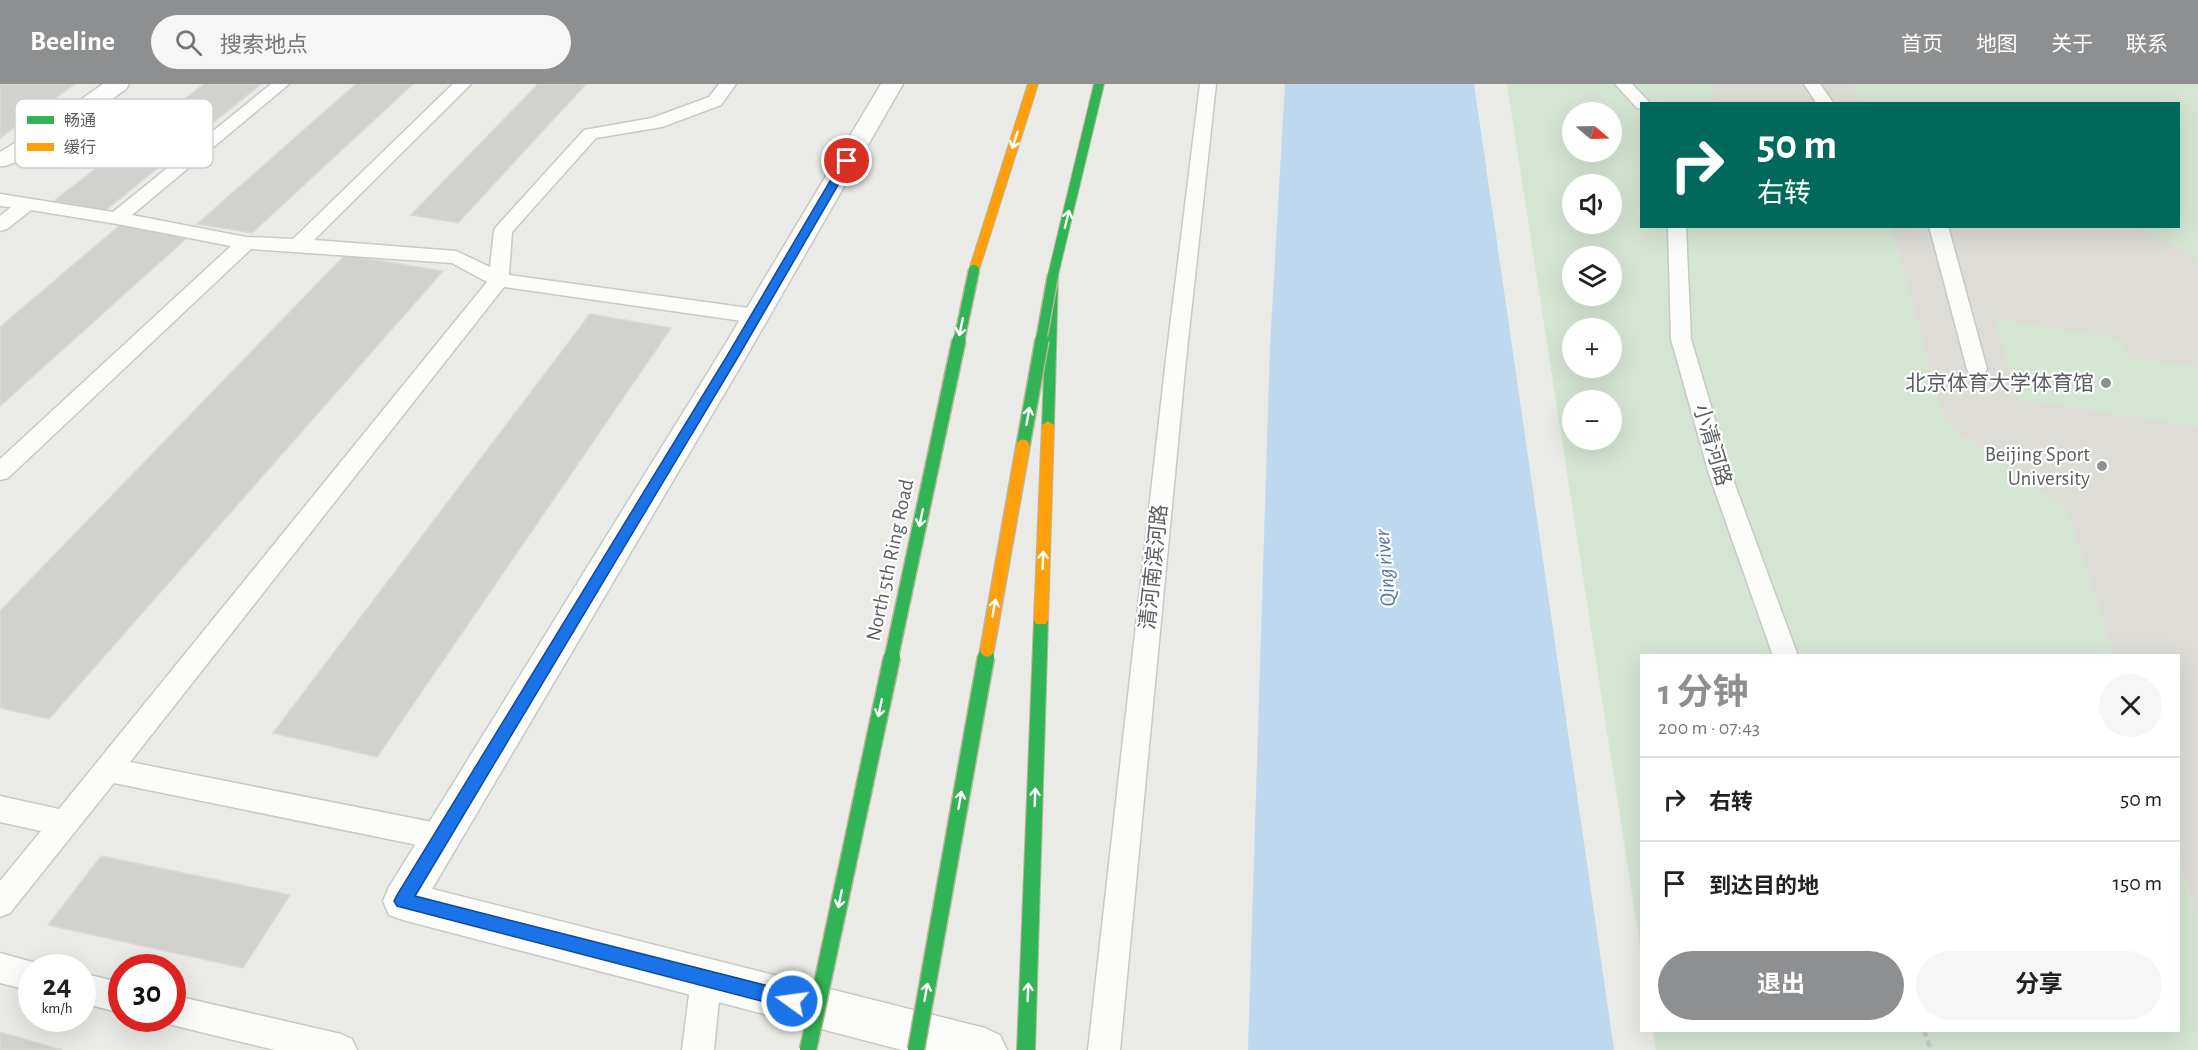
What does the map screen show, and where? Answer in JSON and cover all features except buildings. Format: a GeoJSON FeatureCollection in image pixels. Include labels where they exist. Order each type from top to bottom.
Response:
{"type":"FeatureCollection","features":[{"type":"Feature","properties":{"kind":"highway","name":"North 5th Ring Road"},"geometry":{"type":"LineString","coordinates":[[808,1050],[974,270],[1033,84]]}},
{"type":"Feature","properties":{"kind":"highway"},"geometry":{"type":"LineString","coordinates":[[916,1050],[1053,276],[1100,84]]}},
{"type":"Feature","properties":{"kind":"highway"},"geometry":{"type":"LineString","coordinates":[[1026,1050],[1053,276]]}},
{"type":"Feature","properties":{"kind":"street"},"geometry":{"type":"LineString","coordinates":[[97,99],[118,84]]}},
{"type":"Feature","properties":{"kind":"street"},"geometry":{"type":"LineString","coordinates":[[892,84],[756,316],[403,901],[985,1050]]}},
{"type":"Feature","properties":{"kind":"street"},"geometry":{"type":"LineString","coordinates":[[0,159],[4,160],[15,153]]}},
{"type":"Feature","properties":{"kind":"lane"},"geometry":{"type":"LineString","coordinates":[[213,140],[281,84]]}},
{"type":"Feature","properties":{"kind":"lane"},"geometry":{"type":"LineString","coordinates":[[298,245],[463,84]]}},
{"type":"Feature","properties":{"kind":"lane"},"geometry":{"type":"LineString","coordinates":[[0,903],[499,280],[503,231],[590,134],[656,123],[715,101],[728,84]]}},
{"type":"Feature","properties":{"kind":"lane","name":"清河南滨河路"},"geometry":{"type":"LineString","coordinates":[[1104,1050],[1176,359],[1208,84]]}},
{"type":"Feature","properties":{"kind":"lane"},"geometry":{"type":"LineString","coordinates":[[1623,84],[1641,102]]}},
{"type":"Feature","properties":{"kind":"lane"},"geometry":{"type":"LineString","coordinates":[[1812,84],[1825,102]]}},
{"type":"Feature","properties":{"kind":"lane"},"geometry":{"type":"LineString","coordinates":[[117,218],[178,168]]}},
{"type":"Feature","properties":{"kind":"lane"},"geometry":{"type":"LineString","coordinates":[[0,200],[117,218],[246,243],[456,257],[499,280],[756,316]]}},
{"type":"Feature","properties":{"kind":"lane"},"geometry":{"type":"LineString","coordinates":[[0,225],[27,204]]}},
{"type":"Feature","properties":{"kind":"lane","name":"小清河路"},"geometry":{"type":"LineString","coordinates":[[1677,228],[1681,339],[1720,474],[1785,654]]}},
{"type":"Feature","properties":{"kind":"lane"},"geometry":{"type":"LineString","coordinates":[[1939,228],[1977,369]]}},
{"type":"Feature","properties":{"kind":"lane"},"geometry":{"type":"LineString","coordinates":[[0,472],[246,243]]}},
{"type":"Feature","properties":{"kind":"lane"},"geometry":{"type":"LineString","coordinates":[[108,770],[442,837]]}},
{"type":"Feature","properties":{"kind":"lane"},"geometry":{"type":"LineString","coordinates":[[0,809],[65,823]]}},
{"type":"Feature","properties":{"kind":"lane"},"geometry":{"type":"LineString","coordinates":[[0,968],[18,972]]}},
{"type":"Feature","properties":{"kind":"lane"},"geometry":{"type":"LineString","coordinates":[[698,1050],[706,979]]}},
{"type":"Feature","properties":{"kind":"lane"},"geometry":{"type":"LineString","coordinates":[[186,1013],[341,1050]]}},
{"type":"Feature","properties":{"kind":"path"},"geometry":{"type":"LineString","coordinates":[[1925,1032],[1931,1050]]}},
{"type":"Feature","properties":{"kind":"shaded area","name":"Beijing Sport University"},"geometry":{"type":"Polygon","coordinates":[[[1709,84],[2198,84],[2198,917],[2180,861],[2180,654],[2114,654],[2066,509],[1945,423],[1891,228],[2180,228],[2180,102],[1714,102],[1709,84]]]}},
{"type":"Feature","properties":{"kind":"green space"},"geometry":{"type":"Polygon","coordinates":[[[1507,84],[1709,84],[1714,102],[1640,102],[1640,228],[1891,228],[1945,423],[2066,508],[2114,654],[1640,654],[1640,946],[1564,450],[1622,450],[1622,390],[1562,390],[1562,440],[1507,84]]]}},
{"type":"Feature","properties":{"kind":"green space"},"geometry":{"type":"Polygon","coordinates":[[[1853,84],[2198,84],[2198,266],[2193,255],[2139,228],[2180,228],[2180,102],[1859,102],[1853,84]]]}},
{"type":"Feature","properties":{"kind":"green space","name":"北京体育大学体育馆"},"geometry":{"type":"Polygon","coordinates":[[[1994,319],[2121,339],[2129,358],[2198,367],[2198,427],[2018,399],[1994,319]]]}},
{"type":"Feature","properties":{"kind":"green space"},"geometry":{"type":"Polygon","coordinates":[[[2180,861],[2198,917],[2198,1050],[1656,1050],[1653,1032],[2180,1032],[2180,861]]]}},
{"type":"Feature","properties":{"kind":"water","name":"Qing river"},"geometry":{"type":"Polygon","coordinates":[[[1285,84],[1474,84],[1614,1050],[1248,1050],[1270,346],[1285,84]]]}},
{"type":"Feature","properties":{"kind":"traffic: fast"},"geometry":{"type":"LineString","coordinates":[[1048,425],[1053,275],[1099,84]]}},
{"type":"Feature","properties":{"kind":"traffic: fast"},"geometry":{"type":"LineString","coordinates":[[808,1050],[974,270]]}},
{"type":"Feature","properties":{"kind":"traffic: fast"},"geometry":{"type":"LineString","coordinates":[[1023,446],[1053,275]]}},
{"type":"Feature","properties":{"kind":"traffic: fast"},"geometry":{"type":"LineString","coordinates":[[1026,1050],[1041,620]]}},
{"type":"Feature","properties":{"kind":"traffic: fast"},"geometry":{"type":"LineString","coordinates":[[916,1050],[987,650]]}},
{"type":"Feature","properties":{"kind":"traffic: slow"},"geometry":{"type":"LineString","coordinates":[[974,270],[1033,84]]}},
{"type":"Feature","properties":{"kind":"traffic: slow"},"geometry":{"type":"LineString","coordinates":[[1041,620],[1048,425]]}},
{"type":"Feature","properties":{"kind":"traffic: slow"},"geometry":{"type":"LineString","coordinates":[[987,650],[1023,446]]}},
{"type":"Feature","properties":{"kind":"place","name":"北京体育大学体育馆"},"geometry":{"type":"Point","coordinates":[2106,383]}},
{"type":"Feature","properties":{"kind":"place","name":"Beijing Sport University"},"geometry":{"type":"Point","coordinates":[2102,466]}},
{"type":"Feature","properties":{"kind":"route"},"geometry":{"type":"LineString","coordinates":[[792,1001],[403,901],[732,357],[847,161]]}}]}
